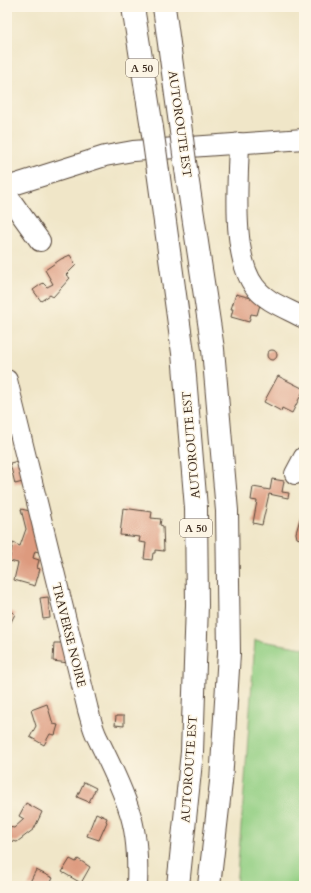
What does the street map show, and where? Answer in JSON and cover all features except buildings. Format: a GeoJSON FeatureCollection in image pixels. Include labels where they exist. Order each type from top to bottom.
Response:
{"type":"FeatureCollection","features":[{"type":"Feature","properties":{"kind":"highway","name":"AUTOROUTE EST"},"geometry":{"type":"LineString","coordinates":[[133,7],[152,128],[183,353],[196,508],[197,605],[192,752],[178,886]]}},
{"type":"Feature","properties":{"kind":"highway","name":"AUTOROUTE EST"},"geometry":{"type":"LineString","coordinates":[[164,7],[213,349],[227,511],[229,653],[221,782],[209,886]]}},
{"type":"Feature","properties":{"kind":"street"},"geometry":{"type":"LineString","coordinates":[[7,187],[105,156],[133,152],[304,139]]}},
{"type":"Feature","properties":{"kind":"street"},"geometry":{"type":"LineString","coordinates":[[239,143],[238,219],[241,250],[245,270],[255,287],[267,299],[304,318]]}},
{"type":"Feature","properties":{"kind":"street"},"geometry":{"type":"LineString","coordinates":[[7,195],[40,241]]}},
{"type":"Feature","properties":{"kind":"street","name":"TRAVERSE NOIRE"},"geometry":{"type":"LineString","coordinates":[[7,380],[9,405],[88,710],[97,738],[113,769],[130,810],[137,856],[137,886]]}},
{"type":"Feature","properties":{"kind":"street"},"geometry":{"type":"LineString","coordinates":[[295,474],[304,456]]}},
{"type":"Feature","properties":{"kind":"green space"},"geometry":{"type":"Polygon","coordinates":[[[255,640],[304,648],[304,886],[236,886],[255,640]]]}}]}
